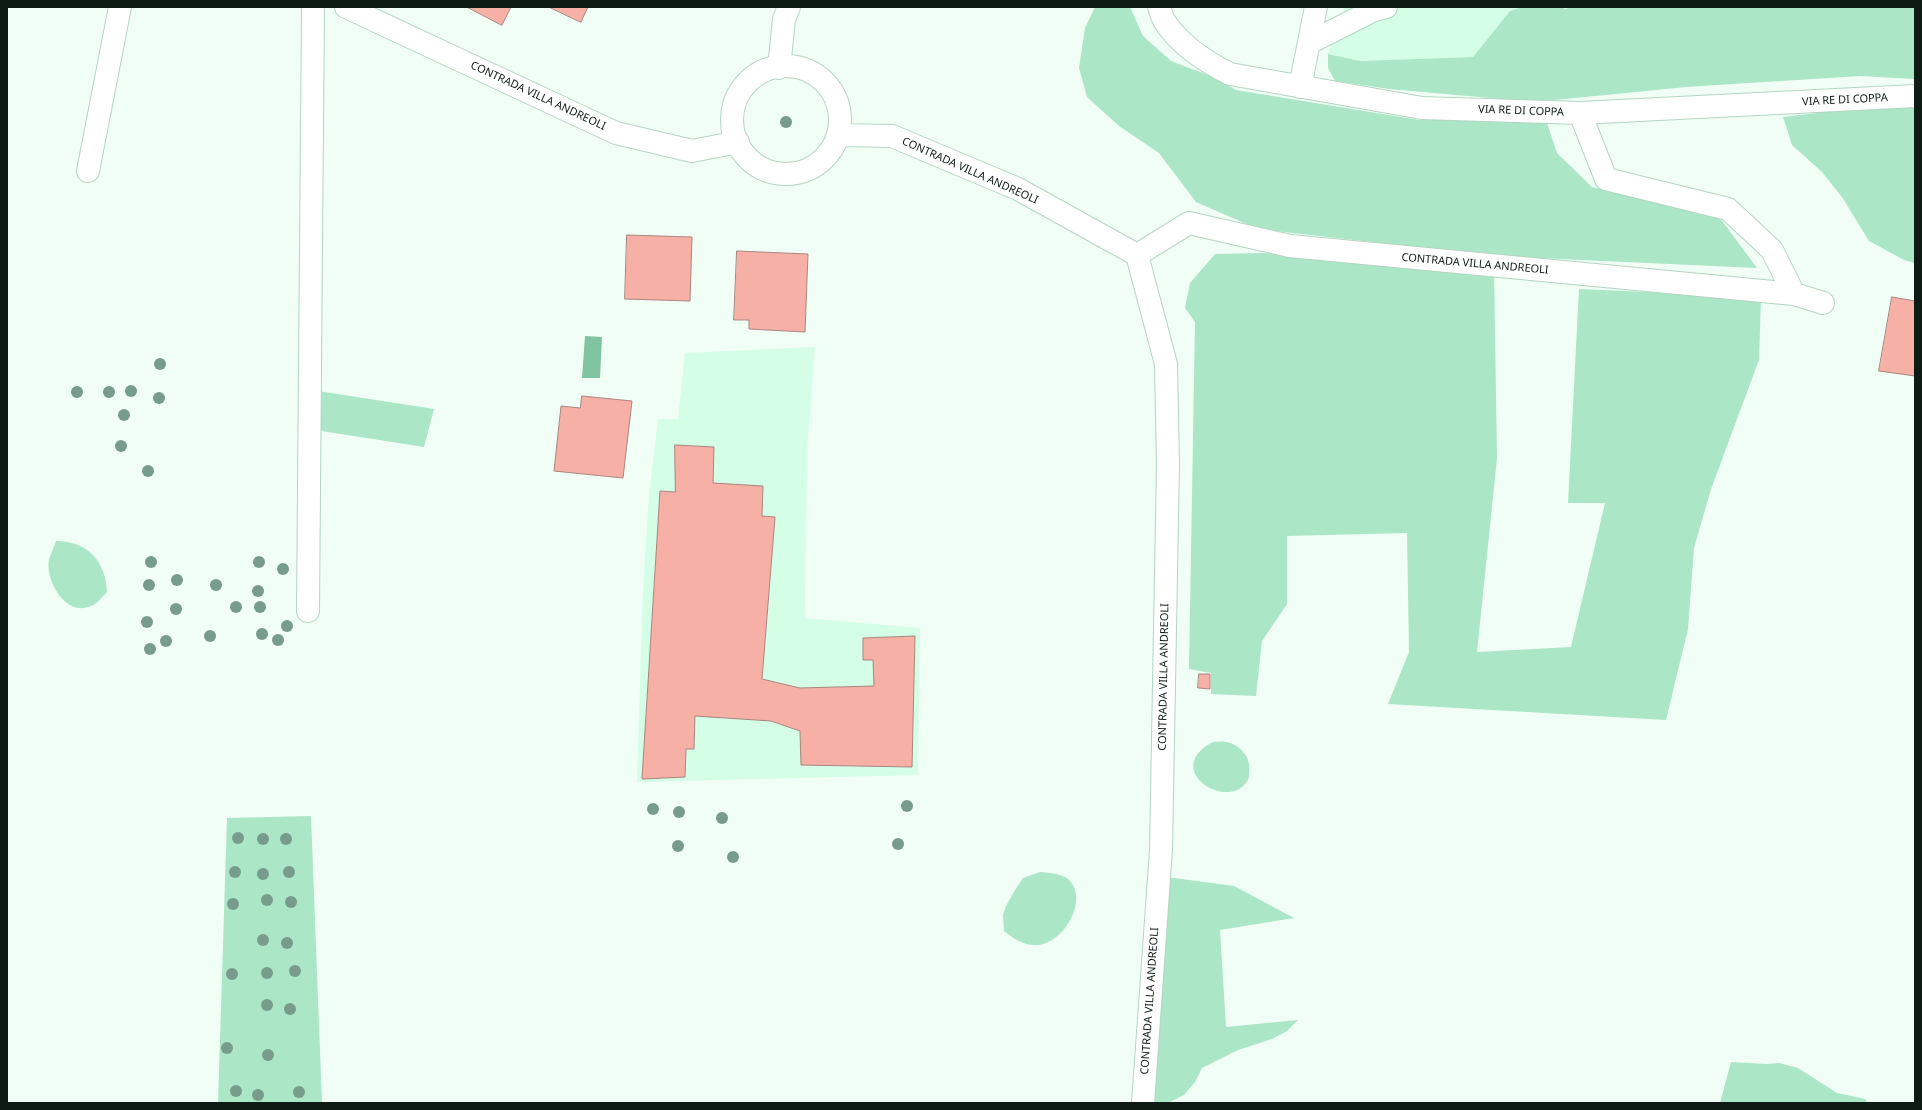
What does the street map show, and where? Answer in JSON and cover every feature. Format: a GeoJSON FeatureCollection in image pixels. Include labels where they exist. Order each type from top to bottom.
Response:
{"type":"FeatureCollection","features":[{"type":"Feature","properties":{"kind":"street"},"geometry":{"type":"LineString","coordinates":[[88,171],[120,7]]}},
{"type":"Feature","properties":{"kind":"street"},"geometry":{"type":"LineString","coordinates":[[308,611],[313,7]]}},
{"type":"Feature","properties":{"kind":"street","name":"CONTRADA VILLA ANDREOLI"},"geometry":{"type":"LineString","coordinates":[[346,7],[616,133],[692,151],[738,142]]}},
{"type":"Feature","properties":{"kind":"street"},"geometry":{"type":"LineString","coordinates":[[780,68],[779,53],[784,19],[788,7]]}},
{"type":"Feature","properties":{"kind":"street","name":"VIA RE DI COPPA"},"geometry":{"type":"LineString","coordinates":[[1159,7],[1164,21],[1187,46],[1230,74],[1300,88],[1422,108],[1580,113],[1915,96]]}},
{"type":"Feature","properties":{"kind":"street"},"geometry":{"type":"LineString","coordinates":[[1300,88],[1316,7]]}},
{"type":"Feature","properties":{"kind":"street"},"geometry":{"type":"LineString","coordinates":[[1309,42],[1332,7]]}},
{"type":"Feature","properties":{"kind":"street"},"geometry":{"type":"LineString","coordinates":[[1309,42],[1374,10],[1386,7]]}},
{"type":"Feature","properties":{"kind":"street"},"geometry":{"type":"LineString","coordinates":[[787,67],[804,70],[819,77],[831,89],[838,105],[840,121],[838,135],[829,153],[817,164],[802,172],[785,175],[769,172],[754,164],[742,152],[735,136],[733,120],[735,103],[743,88],[755,76],[771,69],[780,68],[787,67]]}},
{"type":"Feature","properties":{"kind":"street"},"geometry":{"type":"LineString","coordinates":[[1580,113],[1606,179],[1728,209],[1772,250],[1794,294]]}},
{"type":"Feature","properties":{"kind":"street","name":"CONTRADA VILLA ANDREOLI"},"geometry":{"type":"LineString","coordinates":[[838,135],[892,136],[1018,189],[1137,255],[1166,364],[1168,464],[1161,850],[1143,1103]]}},
{"type":"Feature","properties":{"kind":"street","name":"CONTRADA VILLA ANDREOLI"},"geometry":{"type":"LineString","coordinates":[[1137,255],[1189,223],[1290,246],[1794,294],[1823,302]]}},
{"type":"Feature","properties":{"kind":"shaded area"},"geometry":{"type":"Polygon","coordinates":[[[1095,7],[1130,7],[1143,36],[1171,61],[1213,77],[1236,90],[1419,120],[1546,120],[1557,153],[1592,187],[1720,218],[1757,268],[1494,256],[1258,229],[1196,202],[1159,153],[1119,126],[1087,97],[1079,68],[1085,28],[1095,7]]]}},
{"type":"Feature","properties":{"kind":"shaded area"},"geometry":{"type":"Polygon","coordinates":[[[1345,7],[1522,7],[1510,11],[1473,57],[1360,61],[1328,54],[1345,7]]]}},
{"type":"Feature","properties":{"kind":"shaded area"},"geometry":{"type":"Polygon","coordinates":[[[1522,7],[1560,7],[1566,9],[1570,7],[1915,7],[1915,79],[1860,76],[1686,87],[1535,102],[1389,89],[1335,81],[1328,68],[1328,54],[1360,61],[1473,57],[1510,11],[1522,7]]]}},
{"type":"Feature","properties":{"kind":"shaded area"},"geometry":{"type":"Polygon","coordinates":[[[1915,106],[1915,263],[1904,260],[1869,241],[1842,197],[1822,172],[1792,145],[1783,117],[1860,108],[1915,106]]]}},
{"type":"Feature","properties":{"kind":"shaded area"},"geometry":{"type":"Polygon","coordinates":[[[1262,253],[1494,271],[1497,458],[1477,652],[1571,647],[1605,503],[1568,503],[1579,289],[1761,297],[1759,360],[1711,489],[1694,548],[1688,629],[1666,720],[1388,704],[1409,652],[1407,533],[1287,536],[1287,604],[1262,641],[1256,696],[1211,694],[1211,673],[1189,669],[1195,322],[1185,308],[1190,283],[1215,254],[1262,253]]]}},
{"type":"Feature","properties":{"kind":"shaded area"},"geometry":{"type":"Polygon","coordinates":[[[585,336],[602,337],[600,378],[582,378],[585,336]]]}},
{"type":"Feature","properties":{"kind":"shaded area"},"geometry":{"type":"Polygon","coordinates":[[[815,347],[807,449],[805,618],[920,628],[918,775],[637,782],[643,589],[649,495],[658,419],[678,419],[685,353],[815,347]]]}},
{"type":"Feature","properties":{"kind":"shaded area"},"geometry":{"type":"Polygon","coordinates":[[[318,391],[434,409],[424,447],[315,430],[318,391]]]}},
{"type":"Feature","properties":{"kind":"shaded area"},"geometry":{"type":"Polygon","coordinates":[[[56,541],[67,542],[86,549],[99,563],[106,581],[107,592],[94,605],[79,608],[71,606],[58,594],[50,576],[49,567],[49,559],[56,541]]]}},
{"type":"Feature","properties":{"kind":"shaded area"},"geometry":{"type":"Polygon","coordinates":[[[1213,742],[1224,742],[1235,745],[1240,748],[1246,757],[1249,767],[1249,776],[1246,783],[1236,790],[1224,792],[1212,789],[1202,783],[1195,774],[1194,763],[1199,752],[1213,742]]]}},
{"type":"Feature","properties":{"kind":"shaded area"},"geometry":{"type":"Polygon","coordinates":[[[311,816],[322,1103],[218,1103],[227,818],[311,816]]]}},
{"type":"Feature","properties":{"kind":"shaded area"},"geometry":{"type":"Polygon","coordinates":[[[1040,872],[1057,874],[1068,879],[1075,891],[1076,900],[1070,921],[1064,930],[1047,943],[1033,945],[1020,941],[1004,931],[1003,915],[1006,906],[1023,878],[1040,872]]]}},
{"type":"Feature","properties":{"kind":"shaded area"},"geometry":{"type":"Polygon","coordinates":[[[1167,877],[1234,886],[1294,918],[1220,930],[1226,1027],[1298,1020],[1287,1031],[1272,1039],[1238,1050],[1202,1068],[1195,1082],[1184,1095],[1170,1102],[1153,1103],[1167,877]]]}},
{"type":"Feature","properties":{"kind":"shaded area"},"geometry":{"type":"Polygon","coordinates":[[[1731,1062],[1766,1064],[1779,1063],[1798,1068],[1837,1093],[1865,1099],[1868,1103],[1720,1103],[1731,1062]]]}},
{"type":"Feature","properties":{"kind":"building"},"geometry":{"type":"Polygon","coordinates":[[[467,7],[511,7],[502,25],[467,7]]]}},
{"type":"Feature","properties":{"kind":"building"},"geometry":{"type":"Polygon","coordinates":[[[549,7],[588,7],[581,22],[549,7]]]}},
{"type":"Feature","properties":{"kind":"building"},"geometry":{"type":"Polygon","coordinates":[[[627,235],[692,237],[690,301],[625,299],[627,235]]]}},
{"type":"Feature","properties":{"kind":"building"},"geometry":{"type":"Polygon","coordinates":[[[737,251],[808,254],[805,332],[749,329],[749,320],[734,320],[737,251]]]}},
{"type":"Feature","properties":{"kind":"building"},"geometry":{"type":"Polygon","coordinates":[[[1892,297],[1915,301],[1915,376],[1879,371],[1892,297]]]}},
{"type":"Feature","properties":{"kind":"building"},"geometry":{"type":"Polygon","coordinates":[[[582,396],[632,401],[623,478],[554,471],[561,406],[580,408],[582,396]]]}},
{"type":"Feature","properties":{"kind":"building"},"geometry":{"type":"Polygon","coordinates":[[[675,445],[714,447],[713,483],[763,486],[762,516],[775,517],[762,679],[800,688],[874,686],[873,660],[863,660],[863,638],[915,636],[912,767],[801,765],[800,731],[771,721],[695,716],[694,749],[686,749],[685,777],[642,779],[660,491],[675,492],[675,445]]]}},
{"type":"Feature","properties":{"kind":"building"},"geometry":{"type":"Polygon","coordinates":[[[1199,674],[1210,674],[1210,689],[1198,688],[1199,674]]]}}]}
